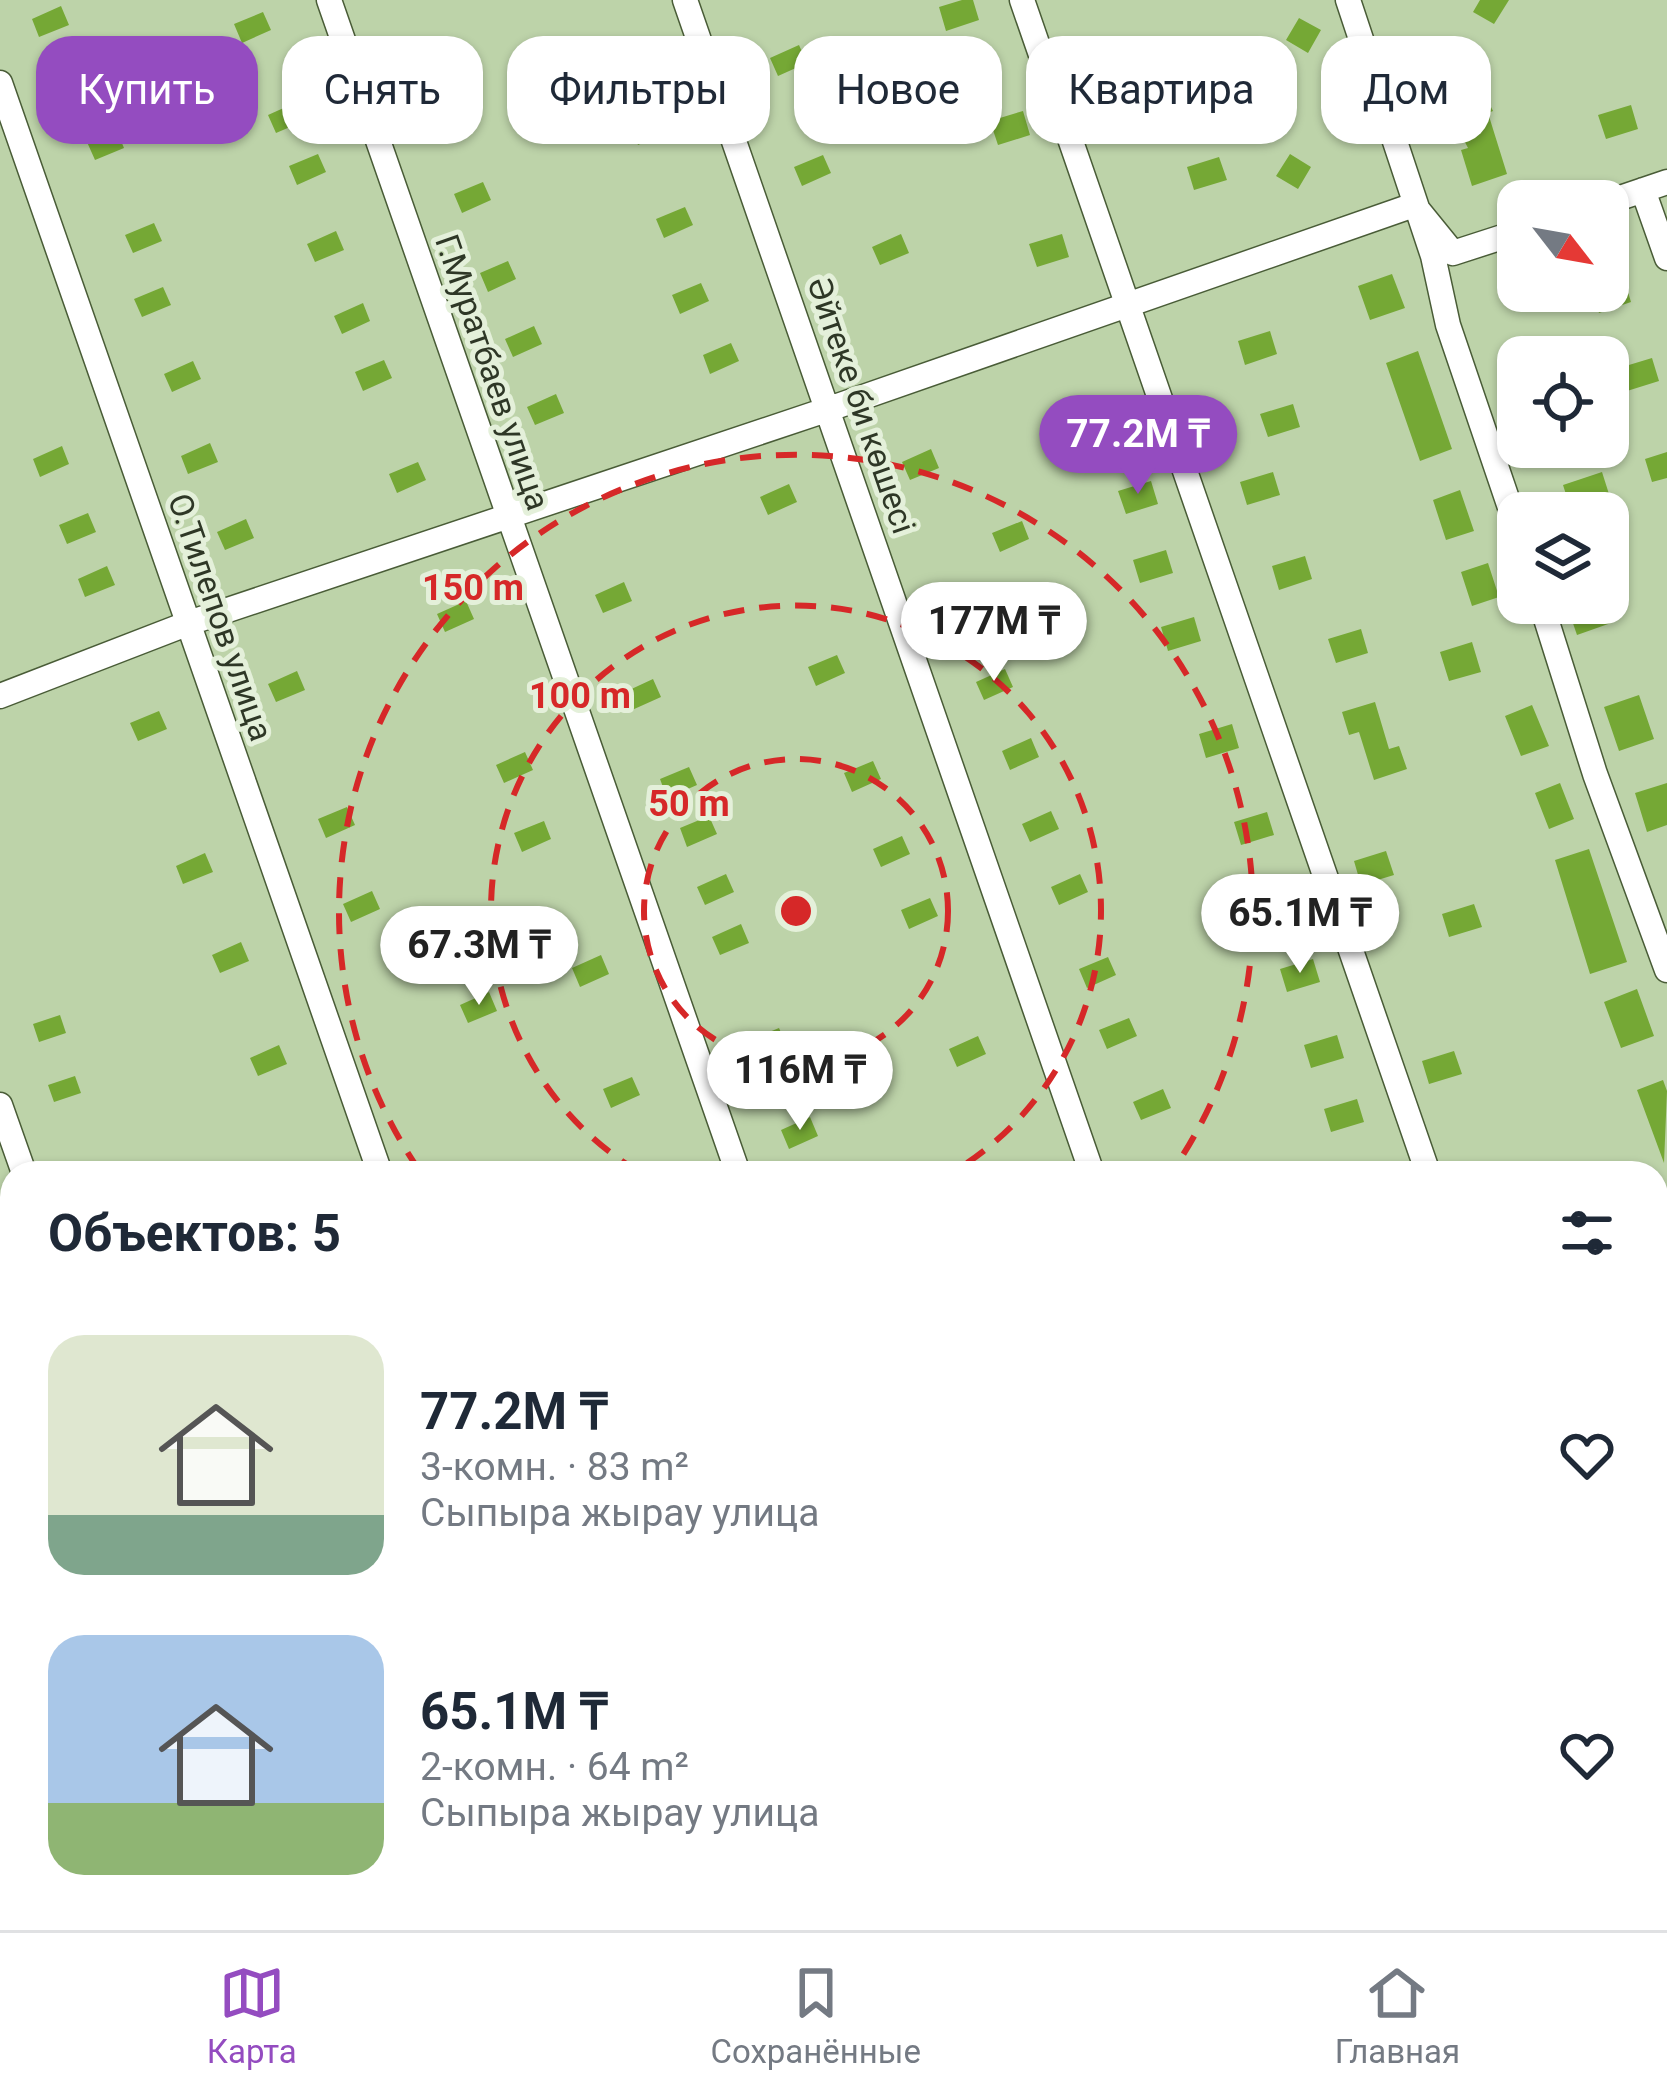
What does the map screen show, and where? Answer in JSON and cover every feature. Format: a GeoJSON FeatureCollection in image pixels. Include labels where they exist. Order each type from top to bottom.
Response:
{"type":"FeatureCollection","features":[{"type":"Feature","properties":{"kind":"street","name":"Г.Муратбаев улица"},"geometry":{"type":"LineString","coordinates":[[329,0],[734,1161]]}},
{"type":"Feature","properties":{"kind":"street","name":"Әйтеке би көшесі"},"geometry":{"type":"LineString","coordinates":[[685,0],[1088,1161]]}},
{"type":"Feature","properties":{"kind":"street"},"geometry":{"type":"LineString","coordinates":[[1022,0],[1423,1161]]}},
{"type":"Feature","properties":{"kind":"street"},"geometry":{"type":"LineString","coordinates":[[1348,0],[1433,256],[1448,326],[1505,492]]}},
{"type":"Feature","properties":{"kind":"street","name":"О.Тилепов улица"},"geometry":{"type":"LineString","coordinates":[[0,82],[376,1161]]}},
{"type":"Feature","properties":{"kind":"street"},"geometry":{"type":"LineString","coordinates":[[1655,186],[1667,258]]}},
{"type":"Feature","properties":{"kind":"street"},"geometry":{"type":"LineString","coordinates":[[0,696],[189,623],[829,409],[1414,205]]}},
{"type":"Feature","properties":{"kind":"street"},"geometry":{"type":"LineString","coordinates":[[1414,205],[1453,253],[1497,239]]}},
{"type":"Feature","properties":{"kind":"street"},"geometry":{"type":"LineString","coordinates":[[1547,624],[1595,774],[1667,970]]}},
{"type":"Feature","properties":{"kind":"street"},"geometry":{"type":"LineString","coordinates":[[0,1105],[20,1161]]}},
{"type":"Feature","properties":{"kind":"building"},"geometry":{"type":"Polygon","coordinates":[[[973,0],[979,20],[946,31],[939,7],[973,0]]]}},
{"type":"Feature","properties":{"kind":"building"},"geometry":{"type":"Polygon","coordinates":[[[1480,0],[1509,0],[1494,24],[1473,12],[1480,0]]]}},
{"type":"Feature","properties":{"kind":"building"},"geometry":{"type":"Polygon","coordinates":[[[61,6],[69,25],[39,36],[32,19],[61,6]]]}},
{"type":"Feature","properties":{"kind":"building"},"geometry":{"type":"Polygon","coordinates":[[[263,12],[271,30],[239,36],[234,24],[263,12]]]}},
{"type":"Feature","properties":{"kind":"building"},"geometry":{"type":"Polygon","coordinates":[[[1299,18],[1321,30],[1308,53],[1297,46],[1297,36],[1288,36],[1299,18]]]}},
{"type":"Feature","properties":{"kind":"building"},"geometry":{"type":"Polygon","coordinates":[[[794,47],[794,69],[778,76],[770,58],[794,47]]]}},
{"type":"Feature","properties":{"kind":"building"},"geometry":{"type":"Polygon","coordinates":[[[1631,105],[1638,129],[1606,139],[1598,115],[1631,105]]]}},
{"type":"Feature","properties":{"kind":"building"},"geometry":{"type":"Polygon","coordinates":[[[282,109],[282,130],[276,133],[268,115],[282,109]]]}},
{"type":"Feature","properties":{"kind":"building"},"geometry":{"type":"Polygon","coordinates":[[[1023,111],[1026,136],[1002,144],[1002,117],[1023,111]]]}},
{"type":"Feature","properties":{"kind":"building"},"geometry":{"type":"Polygon","coordinates":[[[1491,123],[1507,174],[1472,186],[1461,150],[1468,148],[1466,144],[1491,144],[1491,123]]]}},
{"type":"Feature","properties":{"kind":"building"},"geometry":{"type":"Polygon","coordinates":[[[88,144],[122,144],[124,148],[95,160],[88,144]]]}},
{"type":"Feature","properties":{"kind":"building"},"geometry":{"type":"Polygon","coordinates":[[[318,154],[326,172],[297,185],[289,166],[318,154]]]}},
{"type":"Feature","properties":{"kind":"building"},"geometry":{"type":"Polygon","coordinates":[[[1290,154],[1311,167],[1298,189],[1276,176],[1290,154]]]}},
{"type":"Feature","properties":{"kind":"building"},"geometry":{"type":"Polygon","coordinates":[[[823,155],[831,173],[802,186],[794,167],[823,155]]]}},
{"type":"Feature","properties":{"kind":"building"},"geometry":{"type":"Polygon","coordinates":[[[1219,157],[1227,180],[1194,190],[1187,167],[1219,157]]]}},
{"type":"Feature","properties":{"kind":"building"},"geometry":{"type":"Polygon","coordinates":[[[483,182],[491,200],[462,213],[454,194],[483,182]]]}},
{"type":"Feature","properties":{"kind":"building"},"geometry":{"type":"Polygon","coordinates":[[[685,207],[693,225],[664,238],[656,219],[685,207]]]}},
{"type":"Feature","properties":{"kind":"building"},"geometry":{"type":"Polygon","coordinates":[[[154,223],[162,241],[133,253],[125,235],[154,223]]]}},
{"type":"Feature","properties":{"kind":"building"},"geometry":{"type":"Polygon","coordinates":[[[336,231],[344,250],[315,262],[307,244],[336,231]]]}},
{"type":"Feature","properties":{"kind":"building"},"geometry":{"type":"Polygon","coordinates":[[[901,234],[909,253],[880,265],[872,247],[901,234]]]}},
{"type":"Feature","properties":{"kind":"building"},"geometry":{"type":"Polygon","coordinates":[[[1062,234],[1069,257],[1037,267],[1029,244],[1062,234]]]}},
{"type":"Feature","properties":{"kind":"building"},"geometry":{"type":"Polygon","coordinates":[[[508,261],[516,279],[488,292],[480,273],[508,261]]]}},
{"type":"Feature","properties":{"kind":"building"},"geometry":{"type":"Polygon","coordinates":[[[1392,274],[1405,308],[1370,320],[1358,286],[1392,274]]]}},
{"type":"Feature","properties":{"kind":"building"},"geometry":{"type":"Polygon","coordinates":[[[701,283],[709,301],[680,314],[672,295],[701,283]]]}},
{"type":"Feature","properties":{"kind":"building"},"geometry":{"type":"Polygon","coordinates":[[[163,287],[171,305],[142,317],[134,299],[163,287]]]}},
{"type":"Feature","properties":{"kind":"building"},"geometry":{"type":"Polygon","coordinates":[[[363,303],[370,321],[342,334],[334,316],[363,303]]]}},
{"type":"Feature","properties":{"kind":"building"},"geometry":{"type":"Polygon","coordinates":[[[534,326],[542,344],[513,357],[505,339],[534,326]]]}},
{"type":"Feature","properties":{"kind":"building"},"geometry":{"type":"Polygon","coordinates":[[[1270,331],[1277,354],[1245,365],[1238,341],[1270,331]]]}},
{"type":"Feature","properties":{"kind":"building"},"geometry":{"type":"Polygon","coordinates":[[[731,343],[739,361],[710,374],[703,355],[731,343]]]}},
{"type":"Feature","properties":{"kind":"building"},"geometry":{"type":"Polygon","coordinates":[[[1418,351],[1452,449],[1420,461],[1386,363],[1418,351]]]}},
{"type":"Feature","properties":{"kind":"building"},"geometry":{"type":"Polygon","coordinates":[[[1652,358],[1659,381],[1629,390],[1629,365],[1652,358]]]}},
{"type":"Feature","properties":{"kind":"building"},"geometry":{"type":"Polygon","coordinates":[[[384,360],[392,378],[363,391],[355,372],[384,360]]]}},
{"type":"Feature","properties":{"kind":"building"},"geometry":{"type":"Polygon","coordinates":[[[193,361],[201,379],[172,392],[164,374],[193,361]]]}},
{"type":"Feature","properties":{"kind":"building"},"geometry":{"type":"Polygon","coordinates":[[[556,394],[564,413],[535,425],[527,407],[556,394]]]}},
{"type":"Feature","properties":{"kind":"building"},"geometry":{"type":"Polygon","coordinates":[[[1117,398],[1124,422],[1092,432],[1085,409],[1117,398]]]}},
{"type":"Feature","properties":{"kind":"building"},"geometry":{"type":"Polygon","coordinates":[[[1293,404],[1300,427],[1268,437],[1260,414],[1293,404]]]}},
{"type":"Feature","properties":{"kind":"building"},"geometry":{"type":"Polygon","coordinates":[[[210,443],[218,462],[188,474],[181,456],[210,443]]]}},
{"type":"Feature","properties":{"kind":"building"},"geometry":{"type":"Polygon","coordinates":[[[62,446],[69,464],[40,477],[33,459],[62,446]]]}},
{"type":"Feature","properties":{"kind":"building"},"geometry":{"type":"Polygon","coordinates":[[[931,449],[939,468],[910,480],[902,462],[931,449]]]}},
{"type":"Feature","properties":{"kind":"building"},"geometry":{"type":"Polygon","coordinates":[[[1667,452],[1667,478],[1652,482],[1645,459],[1667,452]]]}},
{"type":"Feature","properties":{"kind":"building"},"geometry":{"type":"Polygon","coordinates":[[[418,462],[426,480],[397,493],[389,474],[418,462]]]}},
{"type":"Feature","properties":{"kind":"building"},"geometry":{"type":"Polygon","coordinates":[[[1273,472],[1280,495],[1247,505],[1240,482],[1273,472]]]}},
{"type":"Feature","properties":{"kind":"building"},"geometry":{"type":"Polygon","coordinates":[[[1602,472],[1608,492],[1565,492],[1563,485],[1602,472]]]}},
{"type":"Feature","properties":{"kind":"building"},"geometry":{"type":"Polygon","coordinates":[[[1151,481],[1158,504],[1126,514],[1118,491],[1151,481]]]}},
{"type":"Feature","properties":{"kind":"building"},"geometry":{"type":"Polygon","coordinates":[[[789,484],[797,502],[768,515],[760,497],[789,484]]]}},
{"type":"Feature","properties":{"kind":"building"},"geometry":{"type":"Polygon","coordinates":[[[1460,490],[1474,531],[1446,540],[1433,500],[1460,490]]]}},
{"type":"Feature","properties":{"kind":"building"},"geometry":{"type":"Polygon","coordinates":[[[88,513],[96,532],[67,544],[59,525],[88,513]]]}},
{"type":"Feature","properties":{"kind":"building"},"geometry":{"type":"Polygon","coordinates":[[[246,519],[254,538],[225,550],[217,532],[246,519]]]}},
{"type":"Feature","properties":{"kind":"building"},"geometry":{"type":"Polygon","coordinates":[[[1022,521],[1029,539],[1000,552],[992,533],[1022,521]]]}},
{"type":"Feature","properties":{"kind":"building"},"geometry":{"type":"Polygon","coordinates":[[[1166,550],[1173,573],[1140,583],[1133,560],[1166,550]]]}},
{"type":"Feature","properties":{"kind":"building"},"geometry":{"type":"Polygon","coordinates":[[[1305,556],[1312,579],[1279,590],[1272,566],[1305,556]]]}},
{"type":"Feature","properties":{"kind":"building"},"geometry":{"type":"Polygon","coordinates":[[[1488,563],[1497,598],[1472,606],[1461,572],[1488,563]]]}},
{"type":"Feature","properties":{"kind":"building"},"geometry":{"type":"Polygon","coordinates":[[[107,566],[115,585],[85,597],[78,579],[107,566]]]}},
{"type":"Feature","properties":{"kind":"building"},"geometry":{"type":"Polygon","coordinates":[[[624,582],[632,601],[603,613],[595,595],[624,582]]]}},
{"type":"Feature","properties":{"kind":"building"},"geometry":{"type":"Polygon","coordinates":[[[983,597],[991,616],[962,628],[954,610],[983,597]]]}},
{"type":"Feature","properties":{"kind":"building"},"geometry":{"type":"Polygon","coordinates":[[[466,601],[474,619],[445,632],[437,614],[466,601]]]}},
{"type":"Feature","properties":{"kind":"building"},"geometry":{"type":"Polygon","coordinates":[[[1194,617],[1201,641],[1168,651],[1161,627],[1194,617]]]}},
{"type":"Feature","properties":{"kind":"building"},"geometry":{"type":"Polygon","coordinates":[[[1573,624],[1608,624],[1577,635],[1573,624]]]}},
{"type":"Feature","properties":{"kind":"building"},"geometry":{"type":"Polygon","coordinates":[[[1361,629],[1368,653],[1336,663],[1328,639],[1361,629]]]}},
{"type":"Feature","properties":{"kind":"building"},"geometry":{"type":"Polygon","coordinates":[[[1472,642],[1481,672],[1449,681],[1440,652],[1472,642]]]}},
{"type":"Feature","properties":{"kind":"building"},"geometry":{"type":"Polygon","coordinates":[[[837,655],[845,673],[816,686],[808,667],[837,655]]]}},
{"type":"Feature","properties":{"kind":"building"},"geometry":{"type":"Polygon","coordinates":[[[1005,669],[1013,687],[984,700],[976,682],[1005,669]]]}},
{"type":"Feature","properties":{"kind":"building"},"geometry":{"type":"Polygon","coordinates":[[[297,671],[305,690],[276,702],[268,684],[297,671]]]}},
{"type":"Feature","properties":{"kind":"building"},"geometry":{"type":"Polygon","coordinates":[[[653,679],[661,697],[632,710],[625,692],[653,679]]]}},
{"type":"Feature","properties":{"kind":"building"},"geometry":{"type":"Polygon","coordinates":[[[1639,695],[1654,739],[1619,751],[1604,707],[1639,695]]]}},
{"type":"Feature","properties":{"kind":"building"},"geometry":{"type":"Polygon","coordinates":[[[1375,702],[1389,749],[1399,746],[1407,769],[1374,780],[1359,732],[1349,735],[1342,712],[1375,702]]]}},
{"type":"Feature","properties":{"kind":"building"},"geometry":{"type":"Polygon","coordinates":[[[1532,705],[1549,746],[1521,756],[1505,716],[1532,705]]]}},
{"type":"Feature","properties":{"kind":"building"},"geometry":{"type":"Polygon","coordinates":[[[159,711],[167,729],[138,741],[130,723],[159,711]]]}},
{"type":"Feature","properties":{"kind":"building"},"geometry":{"type":"Polygon","coordinates":[[[1232,724],[1239,748],[1206,758],[1199,734],[1232,724]]]}},
{"type":"Feature","properties":{"kind":"building"},"geometry":{"type":"Polygon","coordinates":[[[1031,738],[1039,757],[1010,770],[1002,751],[1031,738]]]}},
{"type":"Feature","properties":{"kind":"building"},"geometry":{"type":"Polygon","coordinates":[[[525,752],[533,770],[504,783],[496,765],[525,752]]]}},
{"type":"Feature","properties":{"kind":"building"},"geometry":{"type":"Polygon","coordinates":[[[873,761],[881,779],[852,792],[844,773],[873,761]]]}},
{"type":"Feature","properties":{"kind":"building"},"geometry":{"type":"Polygon","coordinates":[[[689,767],[697,785],[667,798],[660,779],[689,767]]]}},
{"type":"Feature","properties":{"kind":"building"},"geometry":{"type":"Polygon","coordinates":[[[1560,783],[1574,819],[1549,829],[1535,793],[1560,783]]]}},
{"type":"Feature","properties":{"kind":"building"},"geometry":{"type":"Polygon","coordinates":[[[1667,783],[1667,825],[1647,832],[1635,793],[1667,783]]]}},
{"type":"Feature","properties":{"kind":"building"},"geometry":{"type":"Polygon","coordinates":[[[347,807],[355,825],[326,838],[318,819],[347,807]]]}},
{"type":"Feature","properties":{"kind":"building"},"geometry":{"type":"Polygon","coordinates":[[[1051,811],[1059,829],[1030,842],[1022,824],[1051,811]]]}},
{"type":"Feature","properties":{"kind":"building"},"geometry":{"type":"Polygon","coordinates":[[[1267,812],[1274,835],[1241,845],[1234,822],[1267,812]]]}},
{"type":"Feature","properties":{"kind":"building"},"geometry":{"type":"Polygon","coordinates":[[[709,816],[717,834],[687,847],[680,828],[709,816]]]}},
{"type":"Feature","properties":{"kind":"building"},"geometry":{"type":"Polygon","coordinates":[[[544,821],[551,839],[522,852],[514,833],[544,821]]]}},
{"type":"Feature","properties":{"kind":"building"},"geometry":{"type":"Polygon","coordinates":[[[902,836],[910,854],[881,867],[873,849],[902,836]]]}},
{"type":"Feature","properties":{"kind":"building"},"geometry":{"type":"Polygon","coordinates":[[[1589,849],[1627,962],[1590,974],[1555,860],[1589,849]]]}},
{"type":"Feature","properties":{"kind":"building"},"geometry":{"type":"Polygon","coordinates":[[[1386,851],[1394,875],[1361,885],[1354,861],[1386,851]]]}},
{"type":"Feature","properties":{"kind":"building"},"geometry":{"type":"Polygon","coordinates":[[[205,853],[213,872],[183,884],[176,866],[205,853]]]}},
{"type":"Feature","properties":{"kind":"building"},"geometry":{"type":"Polygon","coordinates":[[[726,874],[734,892],[705,905],[697,887],[726,874]]]}},
{"type":"Feature","properties":{"kind":"building"},"geometry":{"type":"Polygon","coordinates":[[[1080,874],[1088,892],[1059,905],[1051,887],[1080,874]]]}},
{"type":"Feature","properties":{"kind":"building"},"geometry":{"type":"Polygon","coordinates":[[[372,891],[380,909],[351,922],[343,904],[372,891]]]}},
{"type":"Feature","properties":{"kind":"building"},"geometry":{"type":"Polygon","coordinates":[[[930,898],[938,916],[909,929],[901,910],[930,898]]]}},
{"type":"Feature","properties":{"kind":"building"},"geometry":{"type":"Polygon","coordinates":[[[1234,899],[1241,923],[1209,933],[1202,909],[1234,899]]]}},
{"type":"Feature","properties":{"kind":"building"},"geometry":{"type":"Polygon","coordinates":[[[1474,904],[1482,927],[1449,937],[1442,914],[1474,904]]]}},
{"type":"Feature","properties":{"kind":"building"},"geometry":{"type":"Polygon","coordinates":[[[741,924],[749,943],[720,955],[712,937],[741,924]]]}},
{"type":"Feature","properties":{"kind":"building"},"geometry":{"type":"Polygon","coordinates":[[[241,942],[249,961],[220,973],[212,955],[241,942]]]}},
{"type":"Feature","properties":{"kind":"building"},"geometry":{"type":"Polygon","coordinates":[[[601,955],[609,974],[580,987],[572,968],[601,955]]]}},
{"type":"Feature","properties":{"kind":"building"},"geometry":{"type":"Polygon","coordinates":[[[1108,957],[1116,975],[1087,988],[1079,969],[1108,957]]]}},
{"type":"Feature","properties":{"kind":"building"},"geometry":{"type":"Polygon","coordinates":[[[1313,959],[1320,982],[1287,992],[1280,969],[1313,959]]]}},
{"type":"Feature","properties":{"kind":"building"},"geometry":{"type":"Polygon","coordinates":[[[1637,989],[1654,1036],[1621,1048],[1604,1002],[1637,989]]]}},
{"type":"Feature","properties":{"kind":"building"},"geometry":{"type":"Polygon","coordinates":[[[489,992],[497,1011],[468,1023],[460,1005],[489,992]]]}},
{"type":"Feature","properties":{"kind":"building"},"geometry":{"type":"Polygon","coordinates":[[[60,1015],[66,1033],[39,1042],[33,1024],[60,1015]]]}},
{"type":"Feature","properties":{"kind":"building"},"geometry":{"type":"Polygon","coordinates":[[[1129,1018],[1137,1036],[1107,1049],[1099,1030],[1129,1018]]]}},
{"type":"Feature","properties":{"kind":"building"},"geometry":{"type":"Polygon","coordinates":[[[779,1028],[787,1046],[758,1059],[750,1040],[779,1028]]]}},
{"type":"Feature","properties":{"kind":"building"},"geometry":{"type":"Polygon","coordinates":[[[1337,1035],[1344,1058],[1311,1068],[1304,1045],[1337,1035]]]}},
{"type":"Feature","properties":{"kind":"building"},"geometry":{"type":"Polygon","coordinates":[[[978,1036],[986,1054],[957,1067],[949,1049],[978,1036]]]}},
{"type":"Feature","properties":{"kind":"building"},"geometry":{"type":"Polygon","coordinates":[[[279,1045],[287,1064],[258,1076],[250,1058],[279,1045]]]}},
{"type":"Feature","properties":{"kind":"building"},"geometry":{"type":"Polygon","coordinates":[[[1454,1051],[1462,1074],[1429,1084],[1422,1061],[1454,1051]]]}},
{"type":"Feature","properties":{"kind":"building"},"geometry":{"type":"Polygon","coordinates":[[[75,1076],[81,1093],[54,1102],[48,1085],[75,1076]]]}},
{"type":"Feature","properties":{"kind":"building"},"geometry":{"type":"Polygon","coordinates":[[[632,1077],[640,1095],[611,1108],[603,1089],[632,1077]]]}},
{"type":"Feature","properties":{"kind":"building"},"geometry":{"type":"Polygon","coordinates":[[[1663,1080],[1667,1091],[1664,1161],[1663,1161],[1637,1090],[1663,1080]]]}},
{"type":"Feature","properties":{"kind":"building"},"geometry":{"type":"Polygon","coordinates":[[[1163,1089],[1171,1108],[1141,1120],[1133,1102],[1163,1089]]]}},
{"type":"Feature","properties":{"kind":"building"},"geometry":{"type":"Polygon","coordinates":[[[1357,1099],[1364,1122],[1331,1132],[1324,1109],[1357,1099]]]}},
{"type":"Feature","properties":{"kind":"building"},"geometry":{"type":"Polygon","coordinates":[[[810,1117],[818,1136],[789,1149],[781,1130],[810,1117]]]}}]}
